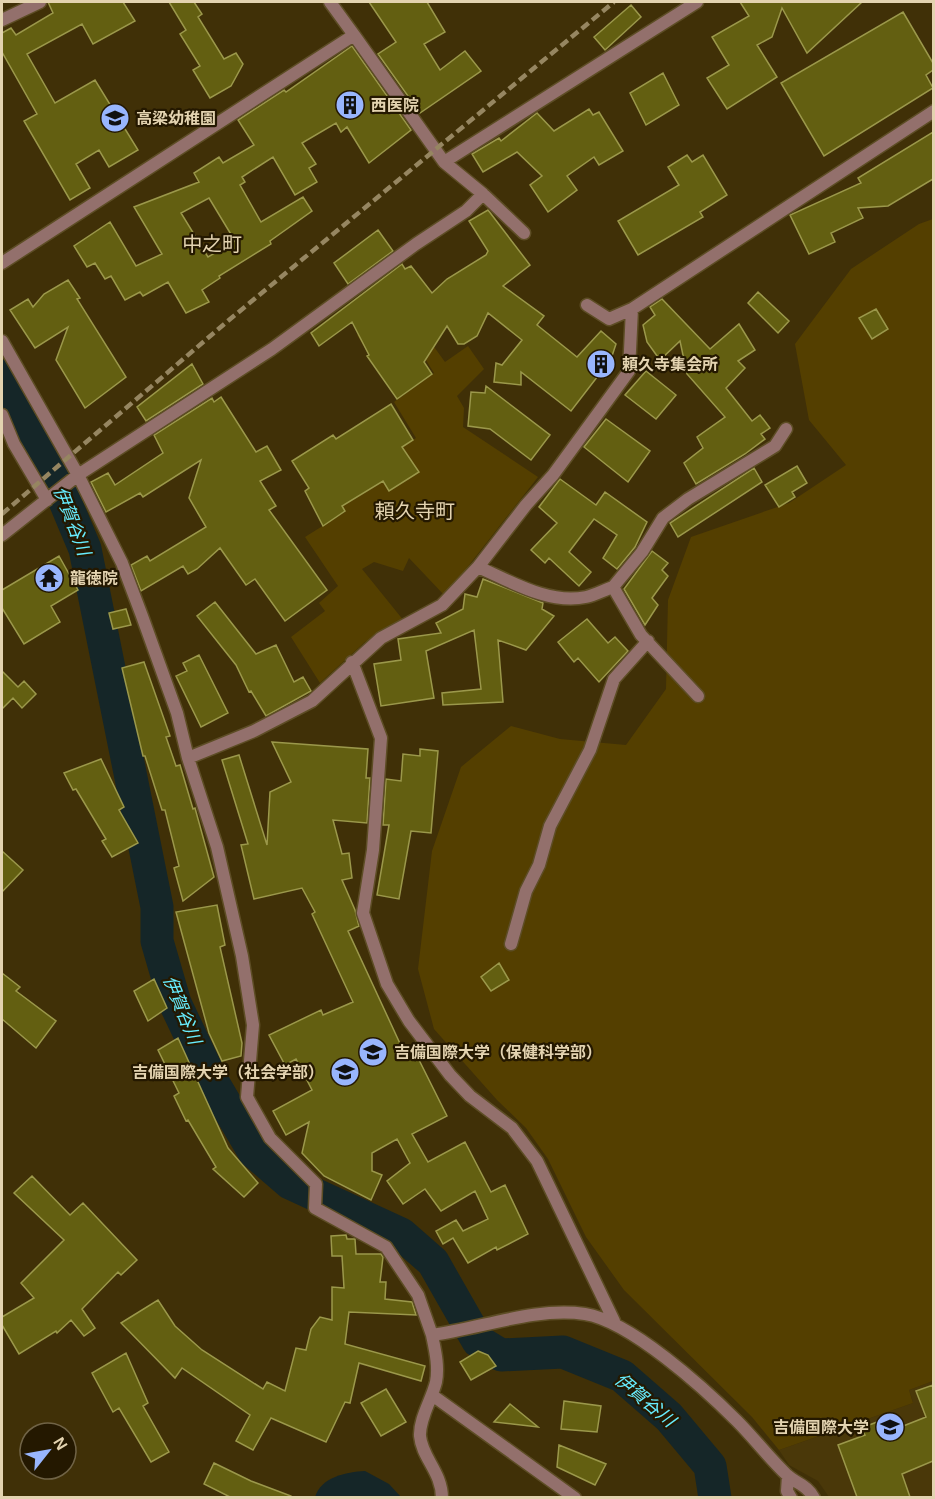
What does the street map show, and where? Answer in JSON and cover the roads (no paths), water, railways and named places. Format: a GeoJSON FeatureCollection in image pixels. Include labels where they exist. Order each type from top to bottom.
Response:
{"type":"FeatureCollection","features":[{"type":"Feature","properties":{"kind":"street"},"geometry":{"type":"LineString","coordinates":[[2,20],[40,2]]}},
{"type":"Feature","properties":{"kind":"street"},"geometry":{"type":"LineString","coordinates":[[330,2],[444,162],[483,194],[524,233]]}},
{"type":"Feature","properties":{"kind":"street"},"geometry":{"type":"LineString","coordinates":[[444,162],[697,2]]}},
{"type":"Feature","properties":{"kind":"street"},"geometry":{"type":"LineString","coordinates":[[2,263],[354,35]]}},
{"type":"Feature","properties":{"kind":"street"},"geometry":{"type":"LineString","coordinates":[[587,305],[609,319],[632,309],[933,111]]}},
{"type":"Feature","properties":{"kind":"street"},"geometry":{"type":"LineString","coordinates":[[2,535],[78,475],[272,349],[416,244],[466,211],[483,194]]}},
{"type":"Feature","properties":{"kind":"street"},"geometry":{"type":"LineString","coordinates":[[188,758],[254,731],[312,701],[352,662],[381,638],[442,605],[478,567],[525,505],[553,475],[629,371],[632,309]]}},
{"type":"Feature","properties":{"kind":"street"},"geometry":{"type":"LineString","coordinates":[[2,341],[78,475],[122,563],[177,713],[188,758],[217,848],[242,956],[253,1025],[247,1097],[270,1138],[316,1184],[315,1208],[386,1247],[418,1295],[438,1334],[438,1368],[420,1432],[421,1443],[438,1473],[442,1497]]}},
{"type":"Feature","properties":{"kind":"street"},"geometry":{"type":"LineString","coordinates":[[2,415],[14,444],[48,499]]}},
{"type":"Feature","properties":{"kind":"street"},"geometry":{"type":"LineString","coordinates":[[478,567],[533,591],[563,598],[586,597],[613,586],[642,552],[663,518],[688,499],[775,446],[786,429]]}},
{"type":"Feature","properties":{"kind":"street"},"geometry":{"type":"LineString","coordinates":[[2,449],[14,444]]}},
{"type":"Feature","properties":{"kind":"street"},"geometry":{"type":"LineString","coordinates":[[613,586],[615,596],[640,635],[699,696]]}},
{"type":"Feature","properties":{"kind":"street"},"geometry":{"type":"LineString","coordinates":[[511,944],[526,891],[538,865],[550,826],[590,750],[614,679],[648,641]]}},
{"type":"Feature","properties":{"kind":"street"},"geometry":{"type":"LineString","coordinates":[[352,662],[381,738],[373,850],[363,913],[387,984],[409,1021],[450,1075],[470,1096],[512,1128],[537,1161],[614,1322]]}},
{"type":"Feature","properties":{"kind":"street"},"geometry":{"type":"LineString","coordinates":[[438,1334],[549,1313],[586,1314],[614,1322],[686,1375],[737,1420],[789,1476],[807,1487],[814,1497]]}},
{"type":"Feature","properties":{"kind":"street"},"geometry":{"type":"LineString","coordinates":[[432,1395],[575,1497]]}},
{"type":"Feature","properties":{"kind":"street"},"geometry":{"type":"LineString","coordinates":[[789,1476],[787,1491],[791,1497]]}},
{"type":"Feature","properties":{"kind":"waterway","name":"伊賀谷川"},"geometry":{"type":"LineString","coordinates":[[2,376],[48,461],[85,549],[157,907],[157,941],[175,1003],[211,1079],[254,1152],[290,1183],[401,1234],[433,1262],[478,1341],[501,1355],[563,1352],[622,1376],[669,1417],[710,1466],[715,1498]]}},
{"type":"Feature","properties":{"kind":"railway"},"geometry":{"type":"LineString","coordinates":[[2,514],[229,320],[614,2]]}},
{"type":"Feature","properties":{"kind":"place","name":"西医院"},"geometry":{"type":"Point","coordinates":[350,105]}},
{"type":"Feature","properties":{"kind":"place","name":"高梁幼稚園"},"geometry":{"type":"Point","coordinates":[115,118]}},
{"type":"Feature","properties":{"kind":"place","name":"頼久寺集会所"},"geometry":{"type":"Point","coordinates":[601,364]}},
{"type":"Feature","properties":{"kind":"place","name":"龍徳院"},"geometry":{"type":"Point","coordinates":[49,578]}},
{"type":"Feature","properties":{"kind":"place","name":"吉備国際大学（保健科学部）"},"geometry":{"type":"Point","coordinates":[373,1052]}},
{"type":"Feature","properties":{"kind":"place","name":"吉備国際大学（社会学部）"},"geometry":{"type":"Point","coordinates":[345,1072]}},
{"type":"Feature","properties":{"kind":"place","name":"吉備国際大学"},"geometry":{"type":"Point","coordinates":[890,1427]}},
{"type":"Feature","properties":{"kind":"district","name":"中之町"},"geometry":{"type":"Point","coordinates":[212,244]}},
{"type":"Feature","properties":{"kind":"district","name":"頼久寺町"},"geometry":{"type":"Point","coordinates":[415,511]}}]}
